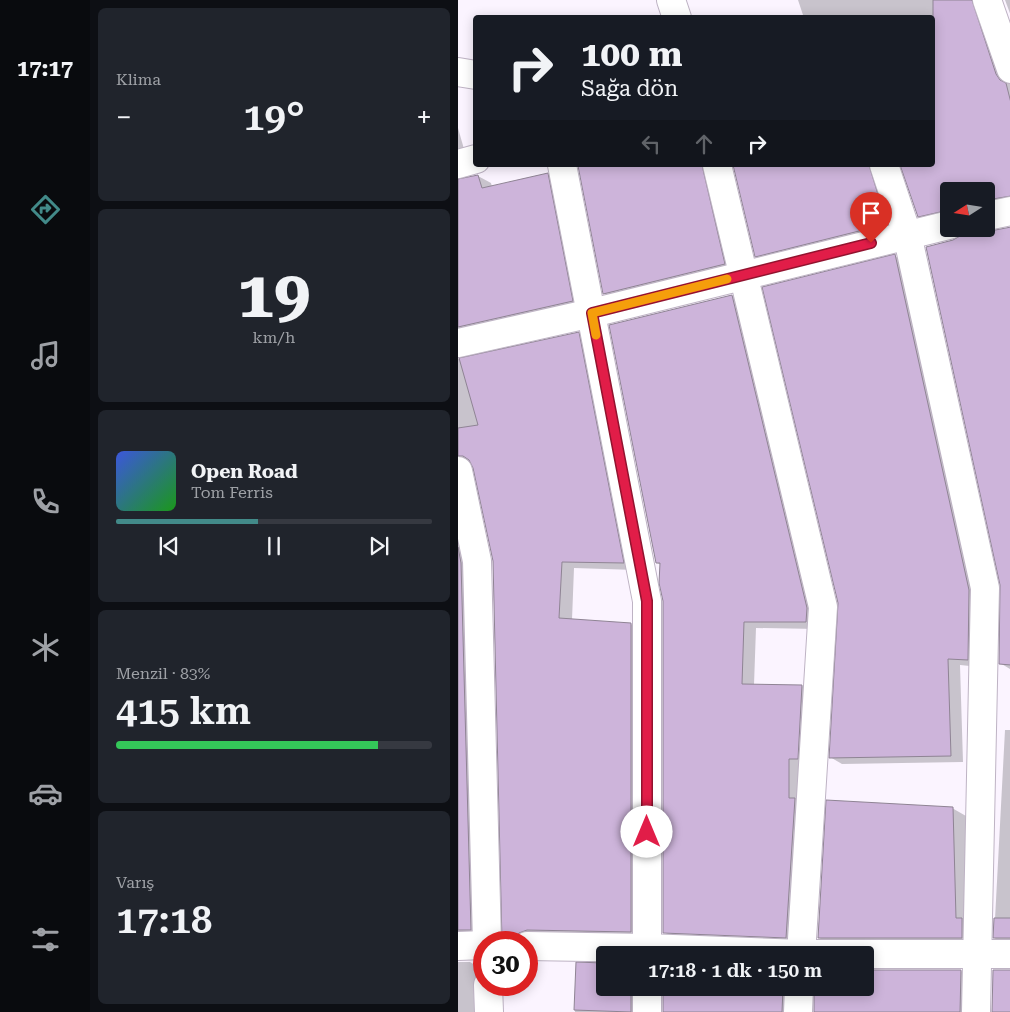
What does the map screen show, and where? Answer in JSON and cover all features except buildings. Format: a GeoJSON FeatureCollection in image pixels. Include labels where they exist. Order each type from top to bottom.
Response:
{"type":"FeatureCollection","features":[{"type":"Feature","properties":{"kind":"street"},"geometry":{"type":"LineString","coordinates":[[671,0],[675,15]]}},
{"type":"Feature","properties":{"kind":"street"},"geometry":{"type":"LineString","coordinates":[[987,0],[1010,69]]}},
{"type":"Feature","properties":{"kind":"street"},"geometry":{"type":"LineString","coordinates":[[458,72],[473,74]]}},
{"type":"Feature","properties":{"kind":"street"},"geometry":{"type":"LineString","coordinates":[[458,164],[473,159]]}},
{"type":"Feature","properties":{"kind":"street"},"geometry":{"type":"LineString","coordinates":[[562,167],[647,601],[647,946]]}},
{"type":"Feature","properties":{"kind":"street"},"geometry":{"type":"LineString","coordinates":[[717,167],[823,607],[803,946]]}},
{"type":"Feature","properties":{"kind":"street"},"geometry":{"type":"LineString","coordinates":[[885,167],[907,234],[985,588],[976,1012]]}},
{"type":"Feature","properties":{"kind":"street"},"geometry":{"type":"LineString","coordinates":[[996,214],[1010,211]]}},
{"type":"Feature","properties":{"kind":"street"},"geometry":{"type":"LineString","coordinates":[[458,343],[592,313],[940,227]]}},
{"type":"Feature","properties":{"kind":"street"},"geometry":{"type":"LineString","coordinates":[[458,471],[477,561],[487,931]]}},
{"type":"Feature","properties":{"kind":"street"},"geometry":{"type":"LineString","coordinates":[[458,946],[473,946]]}},
{"type":"Feature","properties":{"kind":"street"},"geometry":{"type":"LineString","coordinates":[[538,947],[596,949]]}},
{"type":"Feature","properties":{"kind":"street"},"geometry":{"type":"LineString","coordinates":[[874,954],[1010,954]]}},
{"type":"Feature","properties":{"kind":"street"},"geometry":{"type":"LineString","coordinates":[[488,996],[489,1012]]}},
{"type":"Feature","properties":{"kind":"street"},"geometry":{"type":"LineString","coordinates":[[647,996],[648,1012]]}},
{"type":"Feature","properties":{"kind":"street"},"geometry":{"type":"LineString","coordinates":[[798,1012],[799,996]]}},
{"type":"Feature","properties":{"kind":"slow traffic"},"geometry":{"type":"LineString","coordinates":[[596,335],[592,313],[727,279]]}},
{"type":"Feature","properties":{"kind":"route"},"geometry":{"type":"LineString","coordinates":[[647,832],[647,601],[592,313],[871,243]]}}]}
